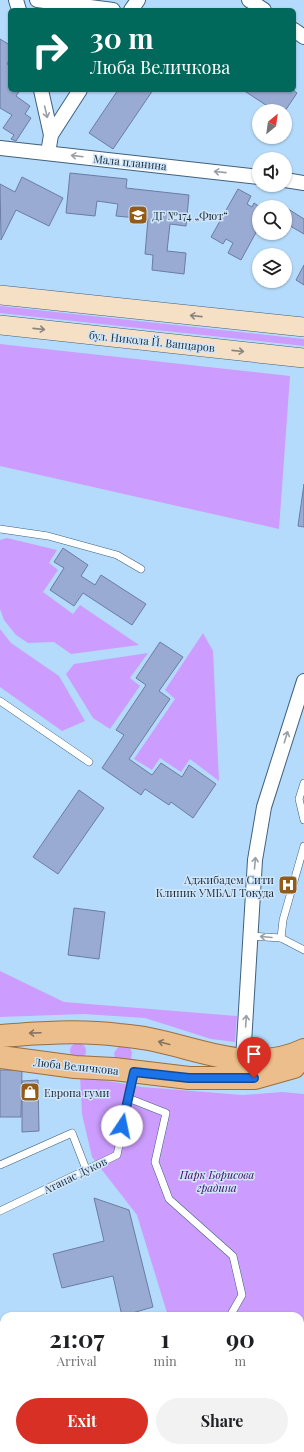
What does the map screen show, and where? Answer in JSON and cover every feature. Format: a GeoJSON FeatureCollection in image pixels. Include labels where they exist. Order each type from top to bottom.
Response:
{"type":"FeatureCollection","features":[{"type":"Feature","properties":{"kind":"main road"},"geometry":{"type":"LineString","coordinates":[[0,295],[304,327]]}},
{"type":"Feature","properties":{"kind":"main road","name":"бул. Никола Й. Вапцаров"},"geometry":{"type":"LineString","coordinates":[[0,325],[304,358]]}},
{"type":"Feature","properties":{"kind":"main road"},"geometry":{"type":"LineString","coordinates":[[0,1036],[75,1032],[117,1035],[150,1039],[223,1058],[243,1060],[273,1059],[291,1055],[301,1060]]}},
{"type":"Feature","properties":{"kind":"main road"},"geometry":{"type":"LineString","coordinates":[[117,1035],[108,1038],[104,1043],[101,1052],[105,1064],[124,1071]]}},
{"type":"Feature","properties":{"kind":"main road"},"geometry":{"type":"LineString","coordinates":[[189,1078],[199,1074],[203,1067],[203,1061],[199,1055],[193,1051]]}},
{"type":"Feature","properties":{"kind":"main road","name":"Люба Величкова"},"geometry":{"type":"LineString","coordinates":[[0,1057],[75,1067],[189,1078],[254,1078],[301,1060]]}},
{"type":"Feature","properties":{"kind":"street"},"geometry":{"type":"LineString","coordinates":[[37,0],[98,8]]}},
{"type":"Feature","properties":{"kind":"street"},"geometry":{"type":"LineString","coordinates":[[249,0],[261,8]]}},
{"type":"Feature","properties":{"kind":"street"},"geometry":{"type":"LineString","coordinates":[[41,92],[51,135],[48,153]]}},
{"type":"Feature","properties":{"kind":"street"},"geometry":{"type":"LineString","coordinates":[[51,135],[79,92]]}},
{"type":"Feature","properties":{"kind":"street","name":"Мала планина"},"geometry":{"type":"LineString","coordinates":[[0,148],[252,176]]}},
{"type":"Feature","properties":{"kind":"street"},"geometry":{"type":"LineString","coordinates":[[292,181],[304,183]]}},
{"type":"Feature","properties":{"kind":"street"},"geometry":{"type":"LineString","coordinates":[[243,1060],[255,860],[264,807],[304,681]]}},
{"type":"Feature","properties":{"kind":"lane"},"geometry":{"type":"LineString","coordinates":[[0,529],[48,536],[102,551],[117,556],[142,569]]}},
{"type":"Feature","properties":{"kind":"lane"},"geometry":{"type":"LineString","coordinates":[[0,701],[89,762]]}},
{"type":"Feature","properties":{"kind":"lane"},"geometry":{"type":"LineString","coordinates":[[304,783],[299,799],[304,820]]}},
{"type":"Feature","properties":{"kind":"lane"},"geometry":{"type":"LineString","coordinates":[[281,938],[283,920],[304,846]]}},
{"type":"Feature","properties":{"kind":"lane"},"geometry":{"type":"LineString","coordinates":[[251,936],[281,938],[304,950]]}},
{"type":"Feature","properties":{"kind":"lane","name":"Атанас Дуков"},"geometry":{"type":"LineString","coordinates":[[0,1211],[117,1155],[128,1098],[124,1071]]}},
{"type":"Feature","properties":{"kind":"lane"},"geometry":{"type":"LineString","coordinates":[[128,1098],[166,1113],[155,1162],[169,1199],[233,1256],[242,1295],[232,1312]]}},
{"type":"Feature","properties":{"kind":"lane"},"geometry":{"type":"LineString","coordinates":[[0,1165],[72,1133],[86,1170]]}},
{"type":"Feature","properties":{"kind":"green space"},"geometry":{"type":"Polygon","coordinates":[[[0,306],[304,339],[304,346],[0,313],[0,306]]]}},
{"type":"Feature","properties":{"kind":"green space"},"geometry":{"type":"Polygon","coordinates":[[[0,344],[290,376],[279,529],[0,466],[0,344]]]}},
{"type":"Feature","properties":{"kind":"green space"},"geometry":{"type":"Polygon","coordinates":[[[7,538],[57,550],[49,563],[58,570],[43,592],[73,614],[80,605],[139,645],[71,654],[54,642],[28,643],[16,635],[4,620],[0,609],[0,540],[7,538]]]}},
{"type":"Feature","properties":{"kind":"green space"},"geometry":{"type":"Polygon","coordinates":[[[0,629],[11,643],[59,676],[85,721],[62,731],[0,687],[0,629]]]}},
{"type":"Feature","properties":{"kind":"green space"},"geometry":{"type":"Polygon","coordinates":[[[203,633],[213,651],[219,781],[190,759],[181,772],[160,758],[152,770],[134,759],[175,699],[165,690],[203,633]]]}},
{"type":"Feature","properties":{"kind":"green space"},"geometry":{"type":"Polygon","coordinates":[[[148,653],[130,678],[140,686],[110,729],[93,718],[66,674],[74,664],[148,653]]]}},
{"type":"Feature","properties":{"kind":"green space"},"geometry":{"type":"Polygon","coordinates":[[[0,971],[64,1002],[237,1016],[235,1042],[211,1039],[145,1018],[84,1014],[0,1017],[0,971]]]}},
{"type":"Feature","properties":{"kind":"green space"},"geometry":{"type":"Polygon","coordinates":[[[78,1043],[85,1048],[86,1051],[81,1058],[78,1059],[71,1054],[70,1051],[75,1044],[78,1043]]]}},
{"type":"Feature","properties":{"kind":"green space"},"geometry":{"type":"Polygon","coordinates":[[[123,1045],[130,1048],[132,1052],[131,1060],[116,1061],[114,1053],[119,1046],[123,1045]]]}},
{"type":"Feature","properties":{"kind":"green space","name":"Парк Борисова градина"},"geometry":{"type":"Polygon","coordinates":[[[80,1076],[142,1087],[243,1095],[282,1092],[304,1094],[304,1312],[167,1312],[137,1215],[92,1157],[82,1114],[80,1076]]]}},
{"type":"Feature","properties":{"kind":"building"},"geometry":{"type":"Polygon","coordinates":[[[0,39],[8,44],[8,92],[19,92],[16,96],[30,106],[25,114],[31,118],[16,141],[11,139],[14,135],[3,128],[12,115],[0,108],[0,39]]]}},
{"type":"Feature","properties":{"kind":"building"},"geometry":{"type":"Polygon","coordinates":[[[117,92],[152,92],[113,149],[89,133],[117,92]]]}},
{"type":"Feature","properties":{"kind":"building"},"geometry":{"type":"Polygon","coordinates":[[[246,92],[296,92],[297,93],[290,104],[264,104],[246,92]]]}},
{"type":"Feature","properties":{"kind":"building"},"geometry":{"type":"Polygon","coordinates":[[[70,173],[127,179],[126,188],[189,195],[186,226],[170,224],[167,251],[186,253],[184,274],[152,270],[153,255],[145,254],[148,219],[116,216],[118,204],[97,201],[95,216],[66,213],[70,173]]]}},
{"type":"Feature","properties":{"kind":"building"},"geometry":{"type":"Polygon","coordinates":[[[22,177],[63,198],[49,226],[16,210],[1,240],[0,184],[15,192],[22,177]]]}},
{"type":"Feature","properties":{"kind":"building"},"geometry":{"type":"Polygon","coordinates":[[[238,189],[251,196],[247,204],[252,207],[252,240],[241,260],[228,253],[233,243],[226,239],[223,244],[211,237],[238,189]]]}},
{"type":"Feature","properties":{"kind":"building"},"geometry":{"type":"Polygon","coordinates":[[[292,211],[304,219],[304,234],[292,227],[292,211]]]}},
{"type":"Feature","properties":{"kind":"building"},"geometry":{"type":"Polygon","coordinates":[[[304,265],[304,285],[296,280],[304,265]]]}},
{"type":"Feature","properties":{"kind":"building"},"geometry":{"type":"Polygon","coordinates":[[[304,484],[304,527],[298,526],[304,484]]]}},
{"type":"Feature","properties":{"kind":"building"},"geometry":{"type":"Polygon","coordinates":[[[63,548],[88,565],[81,576],[95,585],[101,575],[146,604],[132,625],[83,593],[74,606],[50,590],[64,568],[54,562],[63,548]]]}},
{"type":"Feature","properties":{"kind":"building"},"geometry":{"type":"Polygon","coordinates":[[[160,642],[183,657],[159,691],[170,699],[129,759],[152,775],[161,763],[182,777],[189,765],[216,784],[193,818],[171,802],[169,805],[145,789],[141,795],[102,768],[124,735],[116,730],[146,685],[136,678],[160,642]]]}},
{"type":"Feature","properties":{"kind":"building"},"geometry":{"type":"Polygon","coordinates":[[[79,790],[104,808],[58,874],[33,857],[79,790]]]}},
{"type":"Feature","properties":{"kind":"building"},"geometry":{"type":"Polygon","coordinates":[[[74,908],[105,912],[99,959],[68,955],[74,908]]]}},
{"type":"Feature","properties":{"kind":"building"},"geometry":{"type":"Polygon","coordinates":[[[0,1070],[22,1070],[21,1117],[0,1117],[0,1070]]]}},
{"type":"Feature","properties":{"kind":"building"},"geometry":{"type":"Polygon","coordinates":[[[38,1080],[39,1131],[22,1132],[22,1081],[38,1080]]]}},
{"type":"Feature","properties":{"kind":"building"},"geometry":{"type":"Polygon","coordinates":[[[94,1198],[129,1210],[153,1307],[136,1312],[121,1312],[113,1276],[62,1288],[53,1254],[104,1241],[94,1198]]]}},
{"type":"Feature","properties":{"kind":"place","name":"ДГ №174 „Фют“"},"geometry":{"type":"Point","coordinates":[138,215]}},
{"type":"Feature","properties":{"kind":"place","name":"Аджибадем Сити Клиник УМБАЛ Токуда"},"geometry":{"type":"Point","coordinates":[288,885]}},
{"type":"Feature","properties":{"kind":"place","name":"Европа гуми"},"geometry":{"type":"Point","coordinates":[30,1092]}},
{"type":"Feature","properties":{"kind":"route"},"geometry":{"type":"LineString","coordinates":[[122,1126],[134,1072],[189,1078],[254,1078]]}}]}
